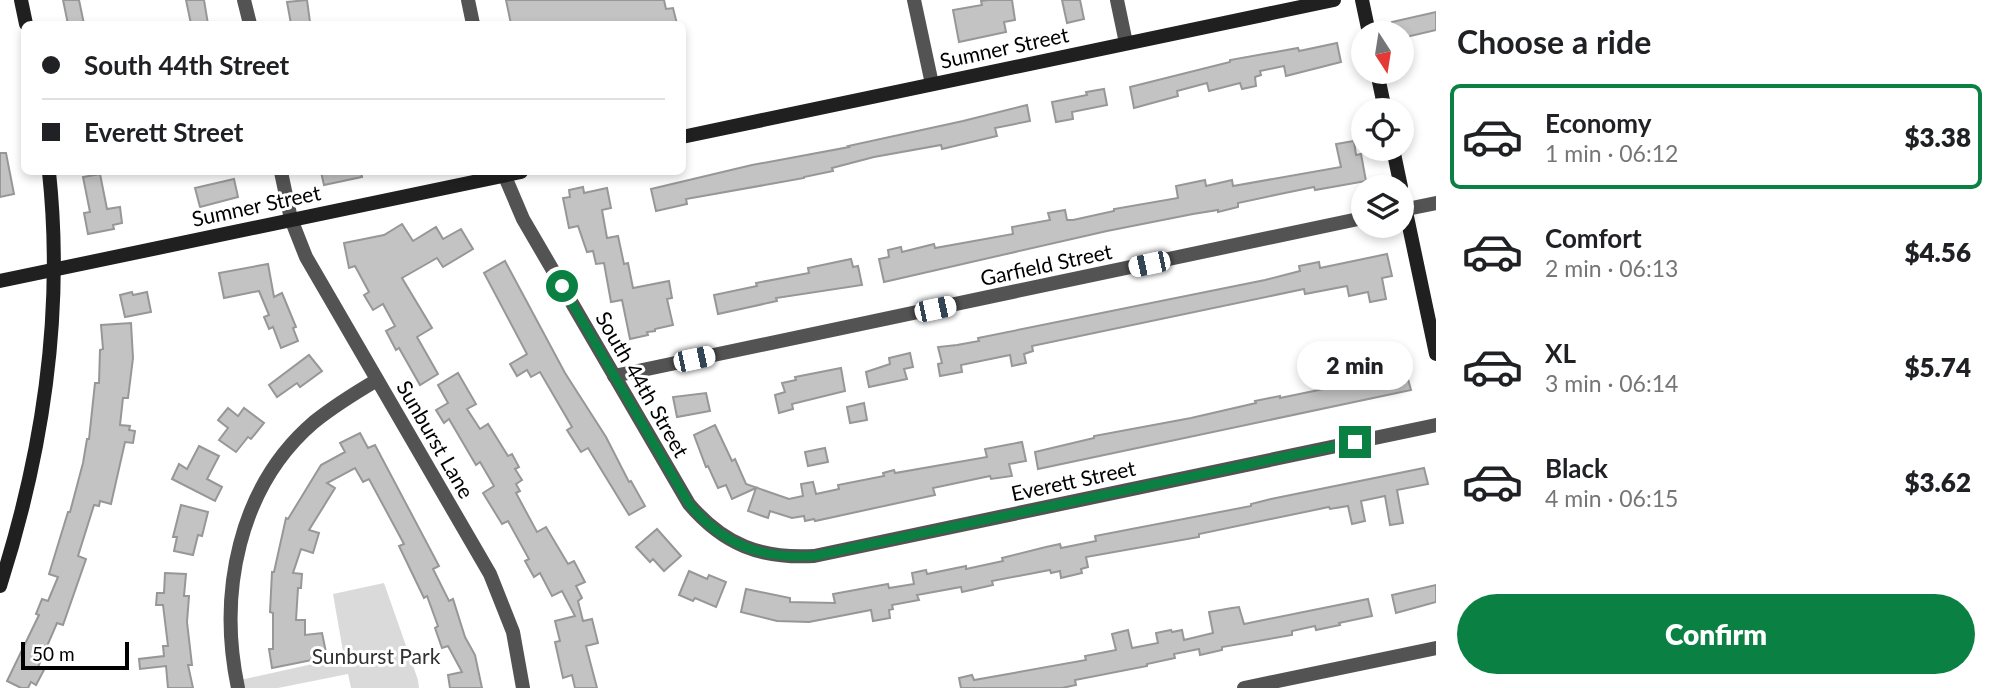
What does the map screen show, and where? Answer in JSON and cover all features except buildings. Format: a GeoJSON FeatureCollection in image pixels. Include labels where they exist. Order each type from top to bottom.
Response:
{"type":"FeatureCollection","features":[{"type":"Feature","properties":{"kind":"street"},"geometry":{"type":"LineString","coordinates":[[21,0],[25,21]]}},
{"type":"Feature","properties":{"kind":"street"},"geometry":{"type":"LineString","coordinates":[[244,0],[249,21]]}},
{"type":"Feature","properties":{"kind":"street"},"geometry":{"type":"LineString","coordinates":[[468,0],[472,21]]}},
{"type":"Feature","properties":{"kind":"street"},"geometry":{"type":"LineString","coordinates":[[914,0],[932,84]]}},
{"type":"Feature","properties":{"kind":"street"},"geometry":{"type":"LineString","coordinates":[[1117,0],[1126,43]]}},
{"type":"Feature","properties":{"kind":"street","name":"Sumner Street"},"geometry":{"type":"LineString","coordinates":[[686,136],[1334,0]]}},
{"type":"Feature","properties":{"kind":"street"},"geometry":{"type":"LineString","coordinates":[[1362,0],[1366,21]]}},
{"type":"Feature","properties":{"kind":"street"},"geometry":{"type":"LineString","coordinates":[[0,586],[30,477],[43,415],[51,352],[53,270],[49,175]]}},
{"type":"Feature","properties":{"kind":"street","name":"Sunburst Lane"},"geometry":{"type":"LineString","coordinates":[[282,175],[291,219],[306,257],[490,574],[513,632],[523,688]]}},
{"type":"Feature","properties":{"kind":"street","name":"Sumner Street"},"geometry":{"type":"LineString","coordinates":[[0,282],[495,175]]}},
{"type":"Feature","properties":{"kind":"street","name":"South 44th Street"},"geometry":{"type":"LineString","coordinates":[[505,175],[523,219],[689,504],[720,534]]}},
{"type":"Feature","properties":{"kind":"street"},"geometry":{"type":"LineString","coordinates":[[1414,208],[1436,203]]}},
{"type":"Feature","properties":{"kind":"street","name":"Garfield Street"},"geometry":{"type":"LineString","coordinates":[[614,376],[1351,221]]}},
{"type":"Feature","properties":{"kind":"street"},"geometry":{"type":"LineString","coordinates":[[1410,238],[1436,354]]}},
{"type":"Feature","properties":{"kind":"street"},"geometry":{"type":"LineString","coordinates":[[238,688],[232,646],[233,570],[250,510],[277,463],[294,442],[338,403],[377,380]]}},
{"type":"Feature","properties":{"kind":"street","name":"Everett Street"},"geometry":{"type":"LineString","coordinates":[[720,534],[746,548],[768,555],[791,558],[814,556],[1436,425]]}},
{"type":"Feature","properties":{"kind":"street"},"geometry":{"type":"LineString","coordinates":[[1244,688],[1436,648]]}},
{"type":"Feature","properties":{"kind":"green space","name":"Sunburst Park"},"geometry":{"type":"Polygon","coordinates":[[[384,583],[419,688],[351,688],[348,674],[278,688],[238,688],[236,681],[344,657],[333,594],[384,583]]]}},
{"type":"Feature","properties":{"kind":"route"},"geometry":{"type":"LineString","coordinates":[[562,286],[689,504],[720,534],[746,548],[768,555],[791,558],[814,556],[1355,442]]}}]}
